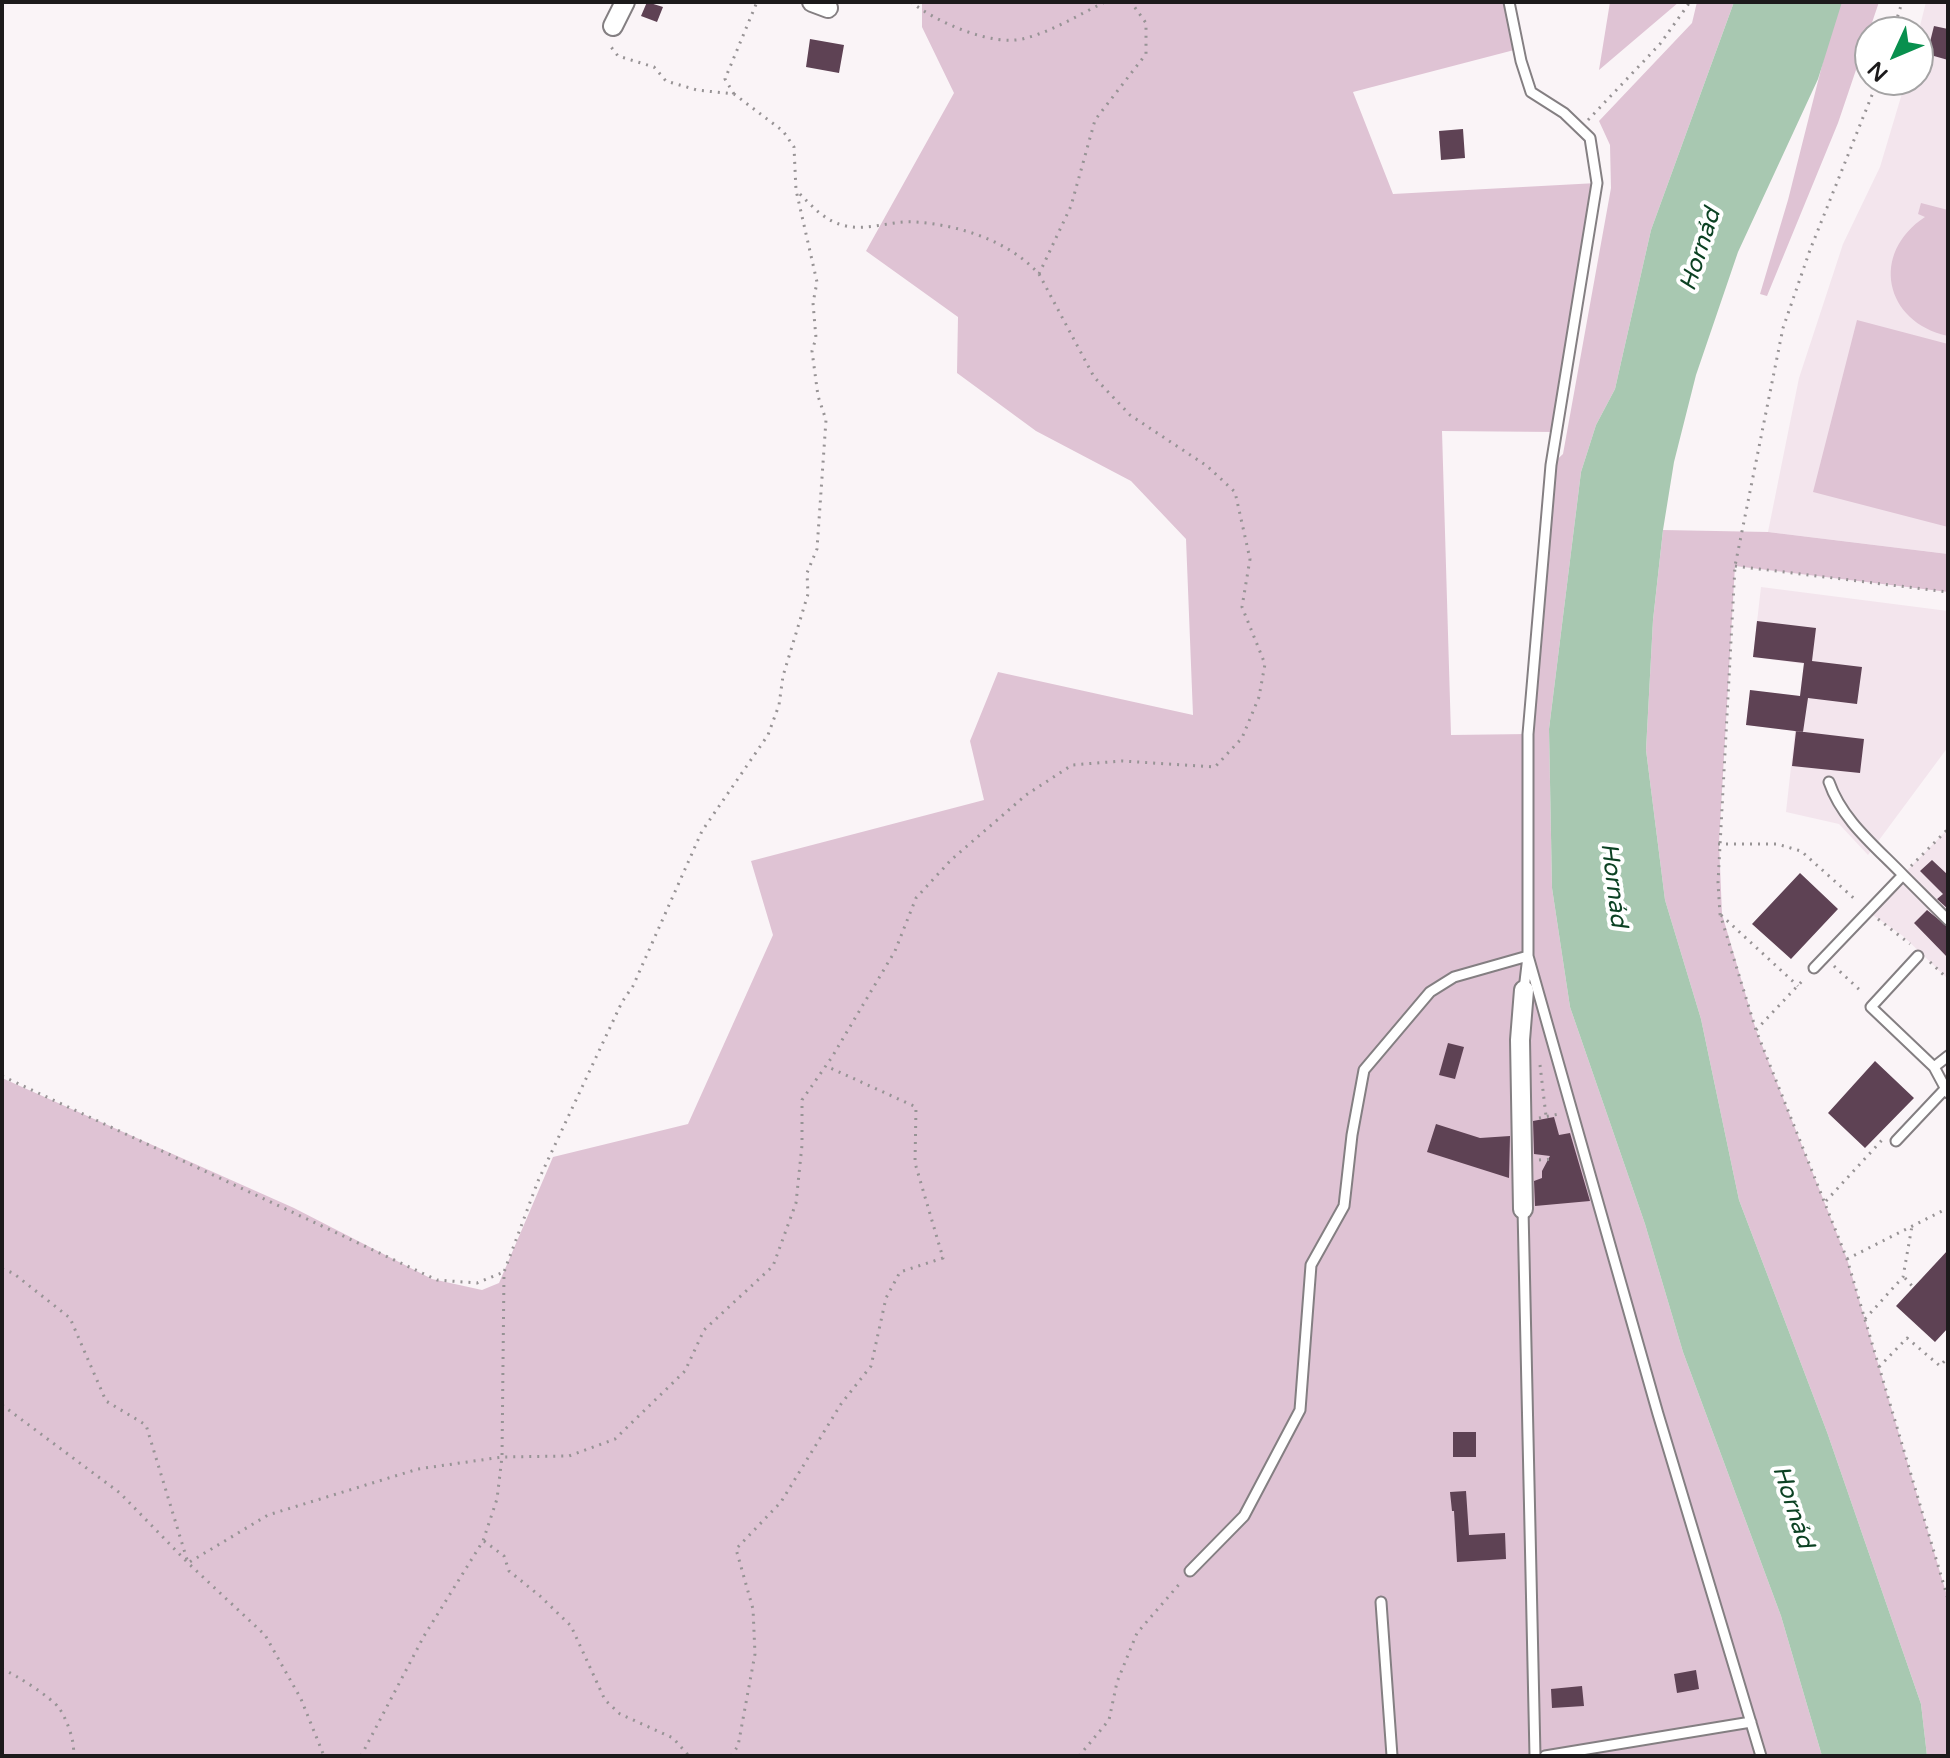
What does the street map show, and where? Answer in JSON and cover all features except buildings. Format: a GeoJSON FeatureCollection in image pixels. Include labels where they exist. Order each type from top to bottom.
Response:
{"type":"FeatureCollection","features":[{"type":"Feature","properties":{"kind":"street"},"geometry":{"type":"LineString","coordinates":[[613,26],[625,2]]}},
{"type":"Feature","properties":{"kind":"street"},"geometry":{"type":"LineString","coordinates":[[1523,1209],[1520,1040],[1524,990]]}},
{"type":"Feature","properties":{"kind":"lane"},"geometry":{"type":"LineString","coordinates":[[1509,2],[1531,92],[1564,113],[1590,138],[1597,183],[1551,465],[1528,734],[1528,956],[1524,990]]}},
{"type":"Feature","properties":{"kind":"lane"},"geometry":{"type":"LineString","coordinates":[[1829,782],[1847,816],[1948,920]]}},
{"type":"Feature","properties":{"kind":"lane"},"geometry":{"type":"LineString","coordinates":[[1814,968],[1903,875]]}},
{"type":"Feature","properties":{"kind":"lane"},"geometry":{"type":"LineString","coordinates":[[1896,1141],[1946,1091],[1934,1067],[1871,1007],[1919,953]]}},
{"type":"Feature","properties":{"kind":"lane"},"geometry":{"type":"LineString","coordinates":[[1190,1571],[1244,1516],[1300,1410],[1311,1265],[1344,1206],[1352,1135],[1364,1070],[1430,992],[1454,977],[1528,956]]}},
{"type":"Feature","properties":{"kind":"lane"},"geometry":{"type":"LineString","coordinates":[[1528,956],[1658,1414],[1761,1756]]}},
{"type":"Feature","properties":{"kind":"lane"},"geometry":{"type":"LineString","coordinates":[[1934,1067],[1948,1056]]}},
{"type":"Feature","properties":{"kind":"lane"},"geometry":{"type":"LineString","coordinates":[[1523,1209],[1535,1756]]}},
{"type":"Feature","properties":{"kind":"lane"},"geometry":{"type":"LineString","coordinates":[[1381,1602],[1392,1756]]}},
{"type":"Feature","properties":{"kind":"lane"},"geometry":{"type":"LineString","coordinates":[[1545,1756],[1751,1722]]}},
{"type":"Feature","properties":{"kind":"path"},"geometry":{"type":"LineString","coordinates":[[361,1756],[424,1636],[483,1541],[497,1499],[502,1457],[504,1272],[538,1181],[622,1002],[633,986],[702,831],[768,735],[808,594],[807,573],[817,549],[826,420],[818,396],[812,351],[816,338],[813,303],[817,282],[796,190],[794,147],[783,131],[734,94],[725,79],[757,2]]}},
{"type":"Feature","properties":{"kind":"path"},"geometry":{"type":"LineString","coordinates":[[911,2],[954,27],[982,37],[1024,39],[1105,2]]}},
{"type":"Feature","properties":{"kind":"path"},"geometry":{"type":"LineString","coordinates":[[1039,274],[1071,206],[1095,120],[1146,54],[1146,23],[1131,2]]}},
{"type":"Feature","properties":{"kind":"path"},"geometry":{"type":"LineString","coordinates":[[1580,129],[1660,44],[1690,2]]}},
{"type":"Feature","properties":{"kind":"path"},"geometry":{"type":"LineString","coordinates":[[613,26],[608,43],[618,56],[654,67],[666,81],[697,90],[734,94]]}},
{"type":"Feature","properties":{"kind":"path"},"geometry":{"type":"LineString","coordinates":[[1872,96],[1810,250],[1783,328],[1735,566],[1718,844],[1720,914],[1756,1030],[1847,1259],[1948,1599]]}},
{"type":"Feature","properties":{"kind":"path"},"geometry":{"type":"LineString","coordinates":[[188,1563],[268,1515],[418,1469],[502,1457],[569,1456],[615,1439],[685,1371],[704,1330],[773,1266],[796,1203],[802,1145],[802,1100],[895,951],[916,898],[951,860],[1026,795],[1072,765],[1122,761],[1215,767],[1242,738],[1259,697],[1265,664],[1242,607],[1250,559],[1235,492],[1207,466],[1130,415],[1094,377],[1039,274],[1001,243],[958,230],[914,222],[848,227],[826,219],[796,190]]}},
{"type":"Feature","properties":{"kind":"path"},"geometry":{"type":"LineString","coordinates":[[1735,566],[1948,592]]}},
{"type":"Feature","properties":{"kind":"path"},"geometry":{"type":"LineString","coordinates":[[1903,875],[1948,829]]}},
{"type":"Feature","properties":{"kind":"path"},"geometry":{"type":"LineString","coordinates":[[1718,844],[1777,844],[1801,851],[1948,979]]}},
{"type":"Feature","properties":{"kind":"path"},"geometry":{"type":"LineString","coordinates":[[1720,914],[1798,986]]}},
{"type":"Feature","properties":{"kind":"path"},"geometry":{"type":"LineString","coordinates":[[1824,957],[1874,1003]]}},
{"type":"Feature","properties":{"kind":"path"},"geometry":{"type":"LineString","coordinates":[[1756,1030],[1814,968]]}},
{"type":"Feature","properties":{"kind":"path"},"geometry":{"type":"LineString","coordinates":[[731,1756],[738,1746],[755,1654],[753,1609],[736,1549],[781,1502],[841,1404],[871,1366],[886,1298],[900,1272],[943,1258],[915,1163],[916,1107],[826,1066]]}},
{"type":"Feature","properties":{"kind":"path"},"geometry":{"type":"LineString","coordinates":[[2,1076],[437,1280],[477,1283],[504,1272]]}},
{"type":"Feature","properties":{"kind":"path"},"geometry":{"type":"LineString","coordinates":[[1537,1118],[1567,1112]]}},
{"type":"Feature","properties":{"kind":"path"},"geometry":{"type":"LineString","coordinates":[[1825,1203],[1888,1133]]}},
{"type":"Feature","properties":{"kind":"path"},"geometry":{"type":"LineString","coordinates":[[1847,1259],[1948,1208]]}},
{"type":"Feature","properties":{"kind":"path"},"geometry":{"type":"LineString","coordinates":[[1865,1319],[1903,1277],[1912,1226]]}},
{"type":"Feature","properties":{"kind":"path"},"geometry":{"type":"LineString","coordinates":[[2,1269],[13,1273],[70,1318],[106,1401],[146,1425],[188,1563]]}},
{"type":"Feature","properties":{"kind":"path"},"geometry":{"type":"LineString","coordinates":[[1903,1277],[1913,1287]]}},
{"type":"Feature","properties":{"kind":"path"},"geometry":{"type":"LineString","coordinates":[[1879,1367],[1907,1338],[1940,1366],[1948,1366]]}},
{"type":"Feature","properties":{"kind":"path"},"geometry":{"type":"LineString","coordinates":[[1940,1366],[1948,1357]]}},
{"type":"Feature","properties":{"kind":"path"},"geometry":{"type":"LineString","coordinates":[[2,1405],[120,1493],[188,1563],[265,1635],[301,1699],[324,1756]]}},
{"type":"Feature","properties":{"kind":"path"},"geometry":{"type":"LineString","coordinates":[[483,1541],[504,1556],[509,1571],[571,1626],[605,1700],[620,1714],[673,1738],[689,1756]]}},
{"type":"Feature","properties":{"kind":"path"},"geometry":{"type":"LineString","coordinates":[[1079,1756],[1109,1720],[1117,1682],[1137,1633],[1190,1571]]}},
{"type":"Feature","properties":{"kind":"path"},"geometry":{"type":"LineString","coordinates":[[2,1669],[14,1673],[59,1708],[75,1747],[73,1756]]}},
{"type":"Feature","properties":{"kind":"shaded area"},"geometry":{"type":"Polygon","coordinates":[[[922,2],[1509,2],[1518,49],[1353,92],[1393,194],[1597,183],[1556,432],[1442,431],[1451,735],[1528,734],[1551,465],[1563,454],[1611,188],[1610,145],[1599,121],[1692,23],[1697,2],[1734,2],[1651,230],[1615,389],[1596,425],[1581,472],[1549,729],[1552,888],[1570,1007],[1645,1224],[1683,1352],[1781,1616],[1822,1756],[2,1756],[2,1078],[294,1208],[432,1279],[482,1290],[499,1283],[553,1157],[688,1124],[773,935],[751,861],[984,800],[970,741],[998,672],[1193,715],[1186,539],[1131,481],[1036,431],[957,373],[958,317],[866,251],[954,93],[922,27],[922,2]]]}},
{"type":"Feature","properties":{"kind":"shaded area"},"geometry":{"type":"Polygon","coordinates":[[[1610,2],[1679,2],[1599,70],[1610,2]]]}},
{"type":"Feature","properties":{"kind":"shaded area"},"geometry":{"type":"Polygon","coordinates":[[[1838,2],[1879,2],[1874,16],[1854,16],[1854,76],[1838,123],[1767,296],[1760,294],[1788,200],[1838,2]]]}},
{"type":"Feature","properties":{"kind":"shaded area"},"geometry":{"type":"Polygon","coordinates":[[[1926,2],[1948,2],[1948,554],[1768,532],[1799,378],[1843,244],[1880,167],[1901,96],[1934,96],[1934,16],[1922,16],[1926,2]]]}},
{"type":"Feature","properties":{"kind":"shaded area"},"geometry":{"type":"Polygon","coordinates":[[[1921,203],[1948,210],[1948,336],[1926,328],[1910,317],[1898,302],[1892,285],[1891,267],[1896,249],[1908,232],[1925,217],[1918,214],[1921,203]]]}},
{"type":"Feature","properties":{"kind":"shaded area"},"geometry":{"type":"Polygon","coordinates":[[[1857,320],[1948,344],[1948,527],[1813,492],[1857,320]]]}},
{"type":"Feature","properties":{"kind":"shaded area"},"geometry":{"type":"Polygon","coordinates":[[[1663,530],[1768,532],[1948,554],[1948,592],[1735,566],[1719,843],[1722,914],[1756,1030],[1847,1259],[1948,1599],[1948,1756],[1927,1756],[1921,1704],[1827,1432],[1739,1200],[1701,1019],[1665,900],[1646,750],[1653,620],[1663,530]]]}},
{"type":"Feature","properties":{"kind":"shaded area"},"geometry":{"type":"Polygon","coordinates":[[[1761,587],[1948,611],[1948,747],[1868,855],[1839,824],[1786,812],[1795,731],[1746,725],[1750,690],[1800,696],[1804,664],[1753,657],[1761,587]]]}},
{"type":"Feature","properties":{"kind":"shaded area"},"geometry":{"type":"Polygon","coordinates":[[[1948,829],[1948,979],[1903,936],[1867,911],[1948,829]]]}},
{"type":"Feature","properties":{"kind":"water","name":"Hornád"},"geometry":{"type":"Polygon","coordinates":[[[1734,2],[1842,2],[1818,79],[1738,252],[1696,375],[1674,462],[1663,530],[1653,620],[1646,750],[1665,900],[1701,1019],[1739,1200],[1827,1432],[1921,1704],[1927,1756],[1822,1756],[1781,1616],[1683,1352],[1645,1224],[1570,1007],[1552,888],[1549,729],[1581,472],[1596,425],[1615,389],[1651,230],[1734,2]]]}}]}
